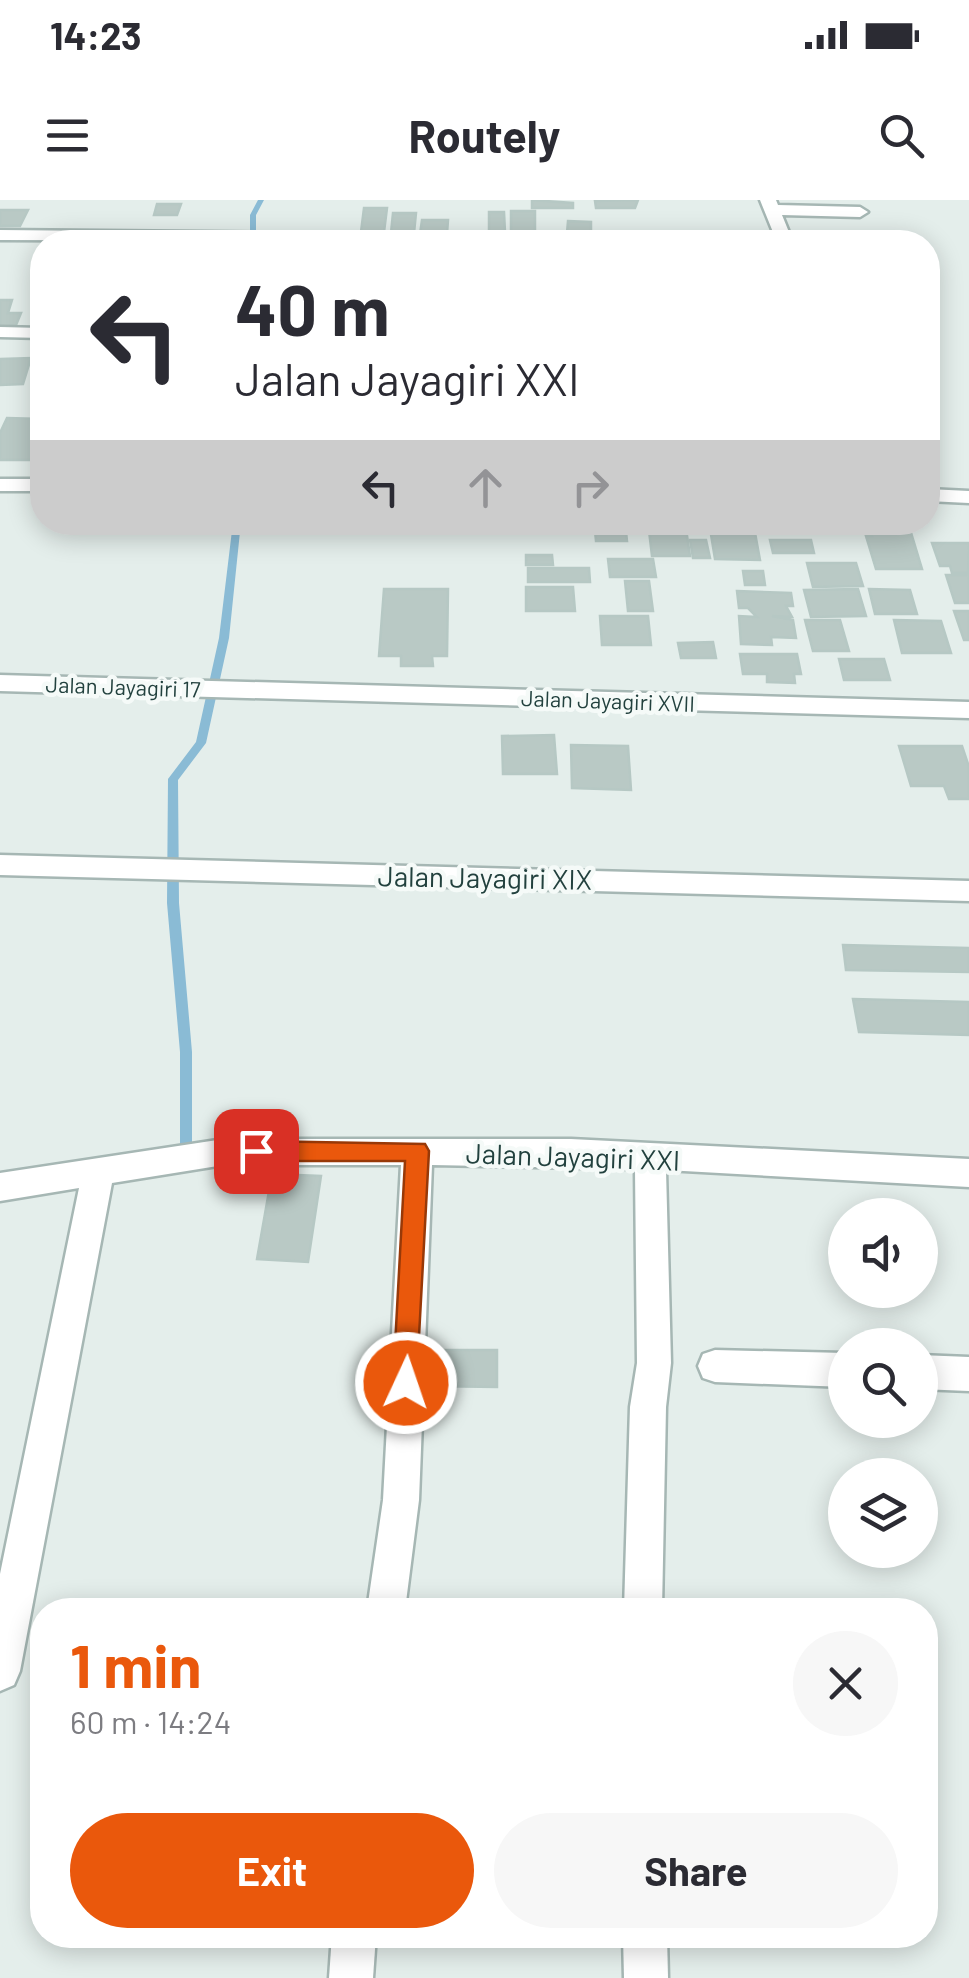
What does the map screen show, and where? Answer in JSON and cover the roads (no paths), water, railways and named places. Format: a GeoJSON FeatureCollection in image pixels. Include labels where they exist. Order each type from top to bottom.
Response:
{"type":"FeatureCollection","features":[{"type":"Feature","properties":{"kind":"street"},"geometry":{"type":"LineString","coordinates":[[781,230],[771,205],[860,212]]}},
{"type":"Feature","properties":{"kind":"street"},"geometry":{"type":"LineString","coordinates":[[0,235],[30,235]]}},
{"type":"Feature","properties":{"kind":"street"},"geometry":{"type":"LineString","coordinates":[[0,332],[30,332]]}},
{"type":"Feature","properties":{"kind":"street"},"geometry":{"type":"LineString","coordinates":[[0,484],[30,484]]}},
{"type":"Feature","properties":{"kind":"street"},"geometry":{"type":"LineString","coordinates":[[964,497],[969,526]]}},
{"type":"Feature","properties":{"kind":"street","name":"Jalan Jayagiri 17"},"geometry":{"type":"LineString","coordinates":[[0,683],[246,690]]}},
{"type":"Feature","properties":{"kind":"street","name":"Jalan Jayagiri XVII"},"geometry":{"type":"LineString","coordinates":[[246,690],[969,710]]}},
{"type":"Feature","properties":{"kind":"street","name":"Jalan Jayagiri XIX"},"geometry":{"type":"LineString","coordinates":[[0,865],[969,891]]}},
{"type":"Feature","properties":{"kind":"street"},"geometry":{"type":"LineString","coordinates":[[388,1598],[401,1500],[417,1151]]}},
{"type":"Feature","properties":{"kind":"street","name":"Jalan Jayagiri XXI"},"geometry":{"type":"LineString","coordinates":[[0,1187],[224,1152],[571,1152],[969,1173]]}},
{"type":"Feature","properties":{"kind":"street"},"geometry":{"type":"LineString","coordinates":[[644,1598],[648,1424],[654,1363],[650,1159]]}},
{"type":"Feature","properties":{"kind":"street"},"geometry":{"type":"LineString","coordinates":[[0,1670],[98,1172]]}},
{"type":"Feature","properties":{"kind":"street"},"geometry":{"type":"LineString","coordinates":[[715,1366],[828,1369]]}},
{"type":"Feature","properties":{"kind":"street"},"geometry":{"type":"LineString","coordinates":[[938,1373],[969,1374]]}},
{"type":"Feature","properties":{"kind":"street"},"geometry":{"type":"LineString","coordinates":[[352,1978],[353,1948]]}},
{"type":"Feature","properties":{"kind":"street"},"geometry":{"type":"LineString","coordinates":[[645,1948],[646,1978]]}},
{"type":"Feature","properties":{"kind":"waterway"},"geometry":{"type":"LineString","coordinates":[[253,230],[253,215],[261,200]]}},
{"type":"Feature","properties":{"kind":"waterway"},"geometry":{"type":"LineString","coordinates":[[186,1146],[186,1052],[173,903],[173,779],[201,743],[224,638],[236,535]]}}]}
